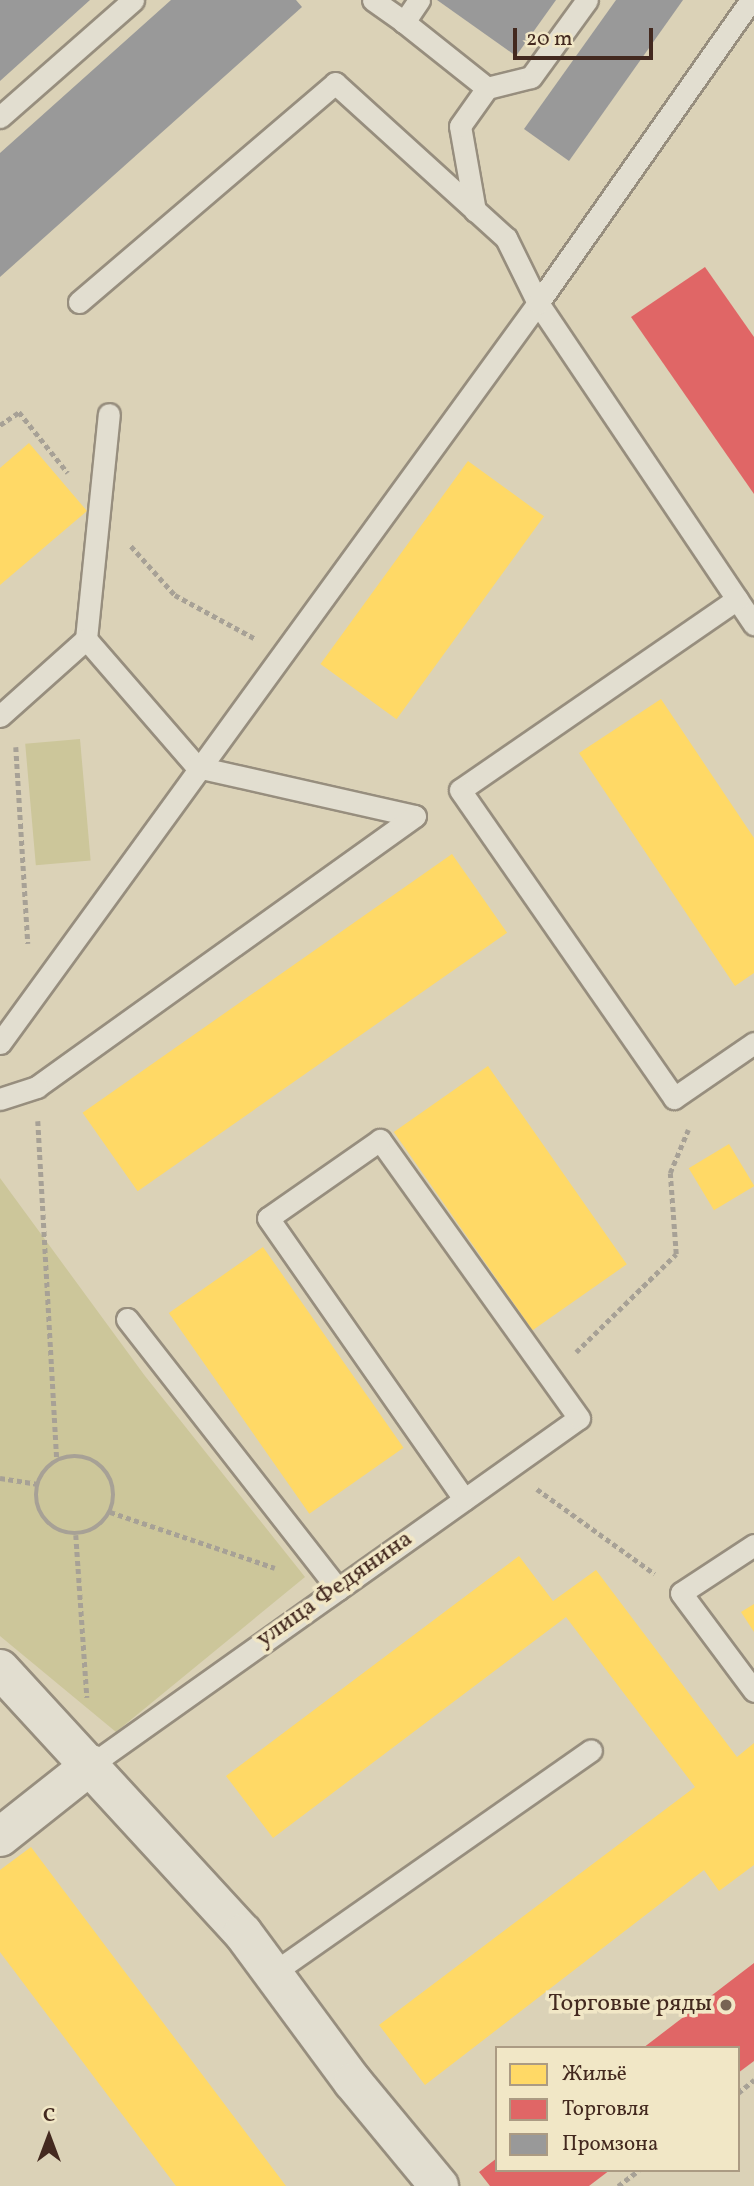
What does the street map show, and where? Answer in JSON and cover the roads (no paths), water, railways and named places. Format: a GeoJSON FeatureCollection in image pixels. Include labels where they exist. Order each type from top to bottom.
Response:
{"type":"FeatureCollection","features":[{"type":"Feature","properties":{"kind":"street"},"geometry":{"type":"LineString","coordinates":[[0,1669],[92,1763],[243,1933],[353,2082],[439,2186]]}},
{"type":"Feature","properties":{"kind":"street","name":"улица Федянина"},"geometry":{"type":"LineString","coordinates":[[0,1838],[92,1763]]}},
{"type":"Feature","properties":{"kind":"lane"},"geometry":{"type":"LineString","coordinates":[[0,117],[133,0]]}},
{"type":"Feature","properties":{"kind":"lane"},"geometry":{"type":"LineString","coordinates":[[373,0],[487,88]]}},
{"type":"Feature","properties":{"kind":"lane"},"geometry":{"type":"LineString","coordinates":[[404,22],[419,0]]}},
{"type":"Feature","properties":{"kind":"lane"},"geometry":{"type":"LineString","coordinates":[[475,211],[460,127],[487,88],[531,77],[587,0]]}},
{"type":"Feature","properties":{"kind":"lane"},"geometry":{"type":"LineString","coordinates":[[0,1043],[197,767],[538,303],[751,0]]}},
{"type":"Feature","properties":{"kind":"lane"},"geometry":{"type":"LineString","coordinates":[[79,302],[335,83],[506,238],[538,303],[754,624]]}},
{"type":"Feature","properties":{"kind":"lane"},"geometry":{"type":"LineString","coordinates":[[0,716],[86,639],[109,414]]}},
{"type":"Feature","properties":{"kind":"lane"},"geometry":{"type":"LineString","coordinates":[[737,599],[460,790],[674,1098],[754,1043]]}},
{"type":"Feature","properties":{"kind":"lane"},"geometry":{"type":"LineString","coordinates":[[0,1100],[37,1087],[415,816],[197,767],[86,639]]}},
{"type":"Feature","properties":{"kind":"lane","name":"улица Федянина"},"geometry":{"type":"LineString","coordinates":[[92,1763],[579,1418],[380,1140],[268,1218],[464,1499]]}},
{"type":"Feature","properties":{"kind":"lane"},"geometry":{"type":"LineString","coordinates":[[127,1319],[338,1589]]}},
{"type":"Feature","properties":{"kind":"lane"},"geometry":{"type":"LineString","coordinates":[[754,1545],[681,1593],[754,1691]]}},
{"type":"Feature","properties":{"kind":"lane"},"geometry":{"type":"LineString","coordinates":[[273,1973],[591,1750]]}},
{"type":"Feature","properties":{"kind":"place","name":"Торговые ряды"},"geometry":{"type":"Point","coordinates":[726,2005]}}]}
